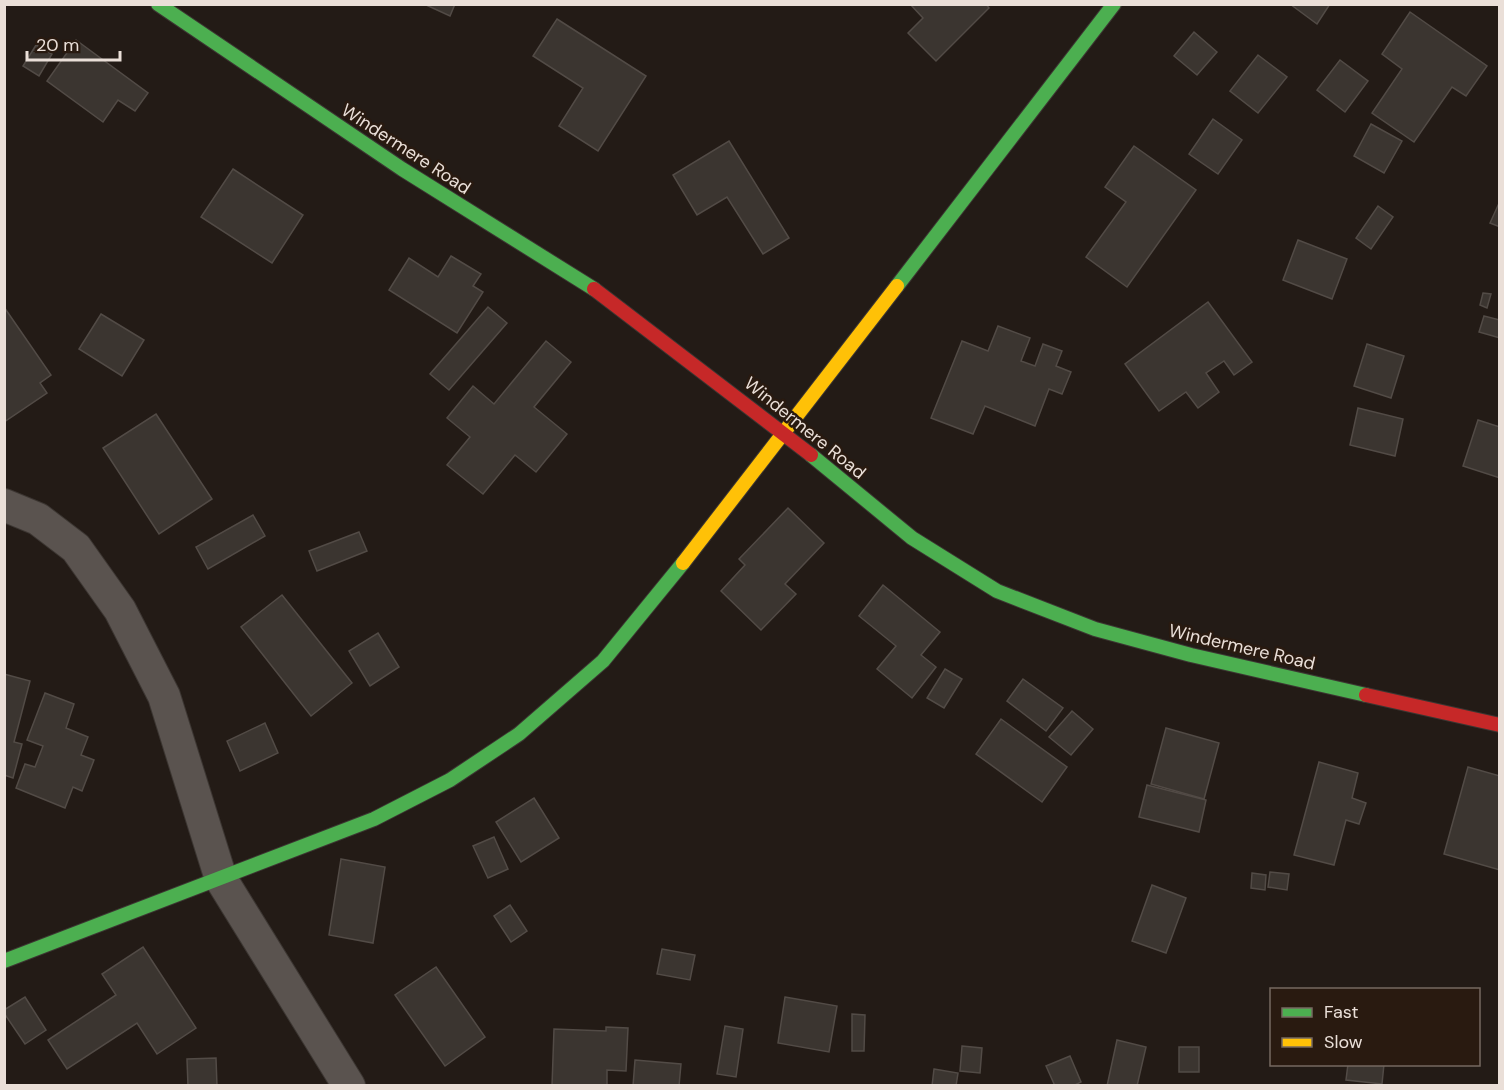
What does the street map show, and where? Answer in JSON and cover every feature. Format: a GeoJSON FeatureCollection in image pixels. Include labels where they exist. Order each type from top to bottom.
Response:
{"type":"FeatureCollection","features":[{"type":"Feature","properties":{"kind":"street","name":"Windermere Road"},"geometry":{"type":"LineString","coordinates":[[158,4],[402,169],[612,300],[782,431],[912,538],[997,591],[1095,629],[1191,655],[1500,725]]}},
{"type":"Feature","properties":{"kind":"street"},"geometry":{"type":"LineString","coordinates":[[4,960],[374,819],[450,780],[519,734],[603,661],[657,597],[782,431],[1114,4]]}},
{"type":"Feature","properties":{"kind":"street"},"geometry":{"type":"LineString","coordinates":[[4,505],[38,519],[76,548],[120,610],[164,696],[221,879],[349,1086]]}},
{"type":"Feature","properties":{"kind":"building"},"geometry":{"type":"Polygon","coordinates":[[[424,4],[455,4],[450,16],[424,4]]]}},
{"type":"Feature","properties":{"kind":"building"},"geometry":{"type":"Polygon","coordinates":[[[910,4],[986,4],[989,8],[936,61],[908,33],[923,18],[910,4]]]}},
{"type":"Feature","properties":{"kind":"building"},"geometry":{"type":"Polygon","coordinates":[[[1290,4],[1330,4],[1317,24],[1290,4]]]}},
{"type":"Feature","properties":{"kind":"building"},"geometry":{"type":"Polygon","coordinates":[[[1410,12],[1487,66],[1466,96],[1452,87],[1414,142],[1372,113],[1402,69],[1382,54],[1410,12]]]}},
{"type":"Feature","properties":{"kind":"building"},"geometry":{"type":"Polygon","coordinates":[[[557,19],[646,76],[598,151],[559,126],[583,88],[533,56],[557,19]]]}},
{"type":"Feature","properties":{"kind":"building"},"geometry":{"type":"Polygon","coordinates":[[[1194,32],[1217,52],[1197,75],[1174,56],[1194,32]]]}},
{"type":"Feature","properties":{"kind":"building"},"geometry":{"type":"Polygon","coordinates":[[[76,40],[148,93],[135,111],[118,100],[103,122],[47,81],[76,40]]]}},
{"type":"Feature","properties":{"kind":"building"},"geometry":{"type":"Polygon","coordinates":[[[36,45],[52,54],[39,76],[23,66],[36,45]]]}},
{"type":"Feature","properties":{"kind":"building"},"geometry":{"type":"Polygon","coordinates":[[[1258,55],[1287,77],[1258,113],[1230,91],[1258,55]]]}},
{"type":"Feature","properties":{"kind":"building"},"geometry":{"type":"Polygon","coordinates":[[[1340,60],[1368,81],[1345,112],[1317,90],[1340,60]]]}},
{"type":"Feature","properties":{"kind":"building"},"geometry":{"type":"Polygon","coordinates":[[[1213,119],[1242,140],[1218,174],[1189,154],[1213,119]]]}},
{"type":"Feature","properties":{"kind":"building"},"geometry":{"type":"Polygon","coordinates":[[[1371,124],[1402,141],[1384,173],[1354,156],[1371,124]]]}},
{"type":"Feature","properties":{"kind":"building"},"geometry":{"type":"Polygon","coordinates":[[[729,141],[789,238],[763,254],[727,197],[697,215],[673,175],[729,141]]]}},
{"type":"Feature","properties":{"kind":"building"},"geometry":{"type":"Polygon","coordinates":[[[1134,146],[1196,190],[1127,287],[1086,257],[1126,202],[1105,187],[1134,146]]]}},
{"type":"Feature","properties":{"kind":"building"},"geometry":{"type":"Polygon","coordinates":[[[233,169],[303,215],[272,263],[201,217],[233,169]]]}},
{"type":"Feature","properties":{"kind":"building"},"geometry":{"type":"Polygon","coordinates":[[[1500,201],[1500,227],[1490,223],[1500,201]]]}},
{"type":"Feature","properties":{"kind":"building"},"geometry":{"type":"Polygon","coordinates":[[[1378,206],[1393,217],[1371,249],[1356,238],[1378,206]]]}},
{"type":"Feature","properties":{"kind":"building"},"geometry":{"type":"Polygon","coordinates":[[[1298,240],[1347,259],[1332,299],[1283,280],[1298,240]]]}},
{"type":"Feature","properties":{"kind":"building"},"geometry":{"type":"Polygon","coordinates":[[[451,256],[481,274],[473,286],[483,292],[457,333],[389,290],[409,258],[438,277],[451,256]]]}},
{"type":"Feature","properties":{"kind":"building"},"geometry":{"type":"Polygon","coordinates":[[[1483,293],[1491,294],[1487,308],[1480,305],[1483,293]]]}},
{"type":"Feature","properties":{"kind":"building"},"geometry":{"type":"Polygon","coordinates":[[[1208,302],[1252,362],[1234,375],[1224,361],[1206,373],[1219,392],[1198,408],[1186,392],[1159,411],[1125,364],[1208,302]]]}},
{"type":"Feature","properties":{"kind":"building"},"geometry":{"type":"Polygon","coordinates":[[[4,307],[51,375],[40,383],[47,393],[4,422],[4,307]]]}},
{"type":"Feature","properties":{"kind":"building"},"geometry":{"type":"Polygon","coordinates":[[[488,307],[507,323],[449,390],[430,374],[488,307]]]}},
{"type":"Feature","properties":{"kind":"building"},"geometry":{"type":"Polygon","coordinates":[[[101,314],[144,340],[122,376],[79,349],[101,314]]]}},
{"type":"Feature","properties":{"kind":"building"},"geometry":{"type":"Polygon","coordinates":[[[1484,316],[1500,320],[1500,338],[1479,332],[1484,316]]]}},
{"type":"Feature","properties":{"kind":"building"},"geometry":{"type":"Polygon","coordinates":[[[998,326],[1030,338],[1021,361],[1035,366],[1043,344],[1062,351],[1056,366],[1071,372],[1062,394],[1049,389],[1035,426],[985,406],[973,434],[931,418],[962,341],[988,351],[998,326]]]}},
{"type":"Feature","properties":{"kind":"building"},"geometry":{"type":"Polygon","coordinates":[[[546,341],[571,362],[534,407],[567,434],[536,472],[515,455],[483,494],[447,465],[470,437],[447,418],[473,386],[494,404],[546,341]]]}},
{"type":"Feature","properties":{"kind":"building"},"geometry":{"type":"Polygon","coordinates":[[[1367,344],[1404,356],[1391,398],[1354,386],[1367,344]]]}},
{"type":"Feature","properties":{"kind":"building"},"geometry":{"type":"Polygon","coordinates":[[[1358,408],[1403,419],[1395,456],[1350,445],[1358,408]]]}},
{"type":"Feature","properties":{"kind":"building"},"geometry":{"type":"Polygon","coordinates":[[[156,414],[212,499],[159,534],[103,448],[156,414]]]}},
{"type":"Feature","properties":{"kind":"building"},"geometry":{"type":"Polygon","coordinates":[[[1478,420],[1500,427],[1500,478],[1463,466],[1478,420]]]}},
{"type":"Feature","properties":{"kind":"building"},"geometry":{"type":"Polygon","coordinates":[[[788,508],[824,543],[785,584],[796,594],[761,630],[721,591],[745,565],[739,559],[788,508]]]}},
{"type":"Feature","properties":{"kind":"building"},"geometry":{"type":"Polygon","coordinates":[[[253,515],[265,536],[208,569],[196,547],[253,515]]]}},
{"type":"Feature","properties":{"kind":"building"},"geometry":{"type":"Polygon","coordinates":[[[359,532],[367,551],[317,571],[309,551],[359,532]]]}},
{"type":"Feature","properties":{"kind":"building"},"geometry":{"type":"Polygon","coordinates":[[[883,585],[940,632],[921,655],[936,667],[912,698],[877,669],[896,646],[859,616],[883,585]]]}},
{"type":"Feature","properties":{"kind":"building"},"geometry":{"type":"Polygon","coordinates":[[[282,595],[352,683],[311,716],[241,627],[282,595]]]}},
{"type":"Feature","properties":{"kind":"building"},"geometry":{"type":"Polygon","coordinates":[[[378,633],[399,667],[370,686],[349,651],[378,633]]]}},
{"type":"Feature","properties":{"kind":"building"},"geometry":{"type":"Polygon","coordinates":[[[945,669],[962,679],[944,708],[927,698],[945,669]]]}},
{"type":"Feature","properties":{"kind":"building"},"geometry":{"type":"Polygon","coordinates":[[[4,674],[30,681],[14,742],[22,744],[13,778],[4,775],[4,674]]]}},
{"type":"Feature","properties":{"kind":"building"},"geometry":{"type":"Polygon","coordinates":[[[1023,679],[1063,708],[1046,731],[1007,701],[1023,679]]]}},
{"type":"Feature","properties":{"kind":"building"},"geometry":{"type":"Polygon","coordinates":[[[45,693],[74,704],[66,728],[88,737],[81,755],[94,760],[82,791],[73,787],[65,808],[16,788],[25,764],[35,767],[43,746],[27,740],[45,693]]]}},
{"type":"Feature","properties":{"kind":"building"},"geometry":{"type":"Polygon","coordinates":[[[1072,711],[1093,729],[1071,755],[1049,737],[1072,711]]]}},
{"type":"Feature","properties":{"kind":"building"},"geometry":{"type":"Polygon","coordinates":[[[1001,719],[1067,767],[1042,802],[976,754],[1001,719]]]}},
{"type":"Feature","properties":{"kind":"building"},"geometry":{"type":"Polygon","coordinates":[[[265,723],[278,753],[240,771],[227,741],[265,723]]]}},
{"type":"Feature","properties":{"kind":"building"},"geometry":{"type":"Polygon","coordinates":[[[1166,728],[1219,743],[1204,799],[1151,784],[1166,728]]]}},
{"type":"Feature","properties":{"kind":"building"},"geometry":{"type":"Polygon","coordinates":[[[1319,762],[1358,773],[1352,798],[1366,803],[1359,824],[1346,820],[1334,865],[1294,855],[1319,762]]]}},
{"type":"Feature","properties":{"kind":"building"},"geometry":{"type":"Polygon","coordinates":[[[1468,767],[1500,776],[1500,870],[1444,854],[1468,767]]]}},
{"type":"Feature","properties":{"kind":"building"},"geometry":{"type":"Polygon","coordinates":[[[1147,785],[1206,800],[1199,832],[1139,817],[1147,785]]]}},
{"type":"Feature","properties":{"kind":"building"},"geometry":{"type":"Polygon","coordinates":[[[534,798],[559,838],[521,862],[496,822],[534,798]]]}},
{"type":"Feature","properties":{"kind":"building"},"geometry":{"type":"Polygon","coordinates":[[[494,837],[508,869],[488,878],[473,846],[494,837]]]}},
{"type":"Feature","properties":{"kind":"building"},"geometry":{"type":"Polygon","coordinates":[[[341,859],[385,867],[373,943],[329,935],[341,859]]]}},
{"type":"Feature","properties":{"kind":"building"},"geometry":{"type":"Polygon","coordinates":[[[1270,872],[1289,874],[1287,890],[1268,887],[1270,872]]]}},
{"type":"Feature","properties":{"kind":"building"},"geometry":{"type":"Polygon","coordinates":[[[1252,873],[1266,875],[1265,890],[1251,888],[1252,873]]]}},
{"type":"Feature","properties":{"kind":"building"},"geometry":{"type":"Polygon","coordinates":[[[1152,885],[1186,898],[1166,953],[1132,941],[1152,885]]]}},
{"type":"Feature","properties":{"kind":"building"},"geometry":{"type":"Polygon","coordinates":[[[510,905],[527,931],[511,942],[494,916],[510,905]]]}},
{"type":"Feature","properties":{"kind":"building"},"geometry":{"type":"Polygon","coordinates":[[[143,947],[196,1028],[157,1054],[137,1023],[67,1069],[48,1040],[116,995],[102,974],[143,947]]]}},
{"type":"Feature","properties":{"kind":"building"},"geometry":{"type":"Polygon","coordinates":[[[662,949],[695,955],[690,980],[657,974],[662,949]]]}},
{"type":"Feature","properties":{"kind":"building"},"geometry":{"type":"Polygon","coordinates":[[[436,967],[485,1037],[445,1066],[395,995],[436,967]]]}},
{"type":"Feature","properties":{"kind":"building"},"geometry":{"type":"Polygon","coordinates":[[[25,997],[46,1030],[25,1044],[4,1010],[25,997]]]}},
{"type":"Feature","properties":{"kind":"building"},"geometry":{"type":"Polygon","coordinates":[[[785,997],[837,1006],[829,1052],[778,1043],[785,997]]]}},
{"type":"Feature","properties":{"kind":"building"},"geometry":{"type":"Polygon","coordinates":[[[852,1014],[865,1015],[864,1051],[852,1051],[852,1014]]]}},
{"type":"Feature","properties":{"kind":"building"},"geometry":{"type":"Polygon","coordinates":[[[725,1026],[743,1029],[736,1077],[717,1074],[725,1026]]]}},
{"type":"Feature","properties":{"kind":"building"},"geometry":{"type":"Polygon","coordinates":[[[606,1027],[628,1028],[626,1071],[607,1070],[607,1086],[552,1086],[554,1029],[606,1031],[606,1027]]]}},
{"type":"Feature","properties":{"kind":"building"},"geometry":{"type":"Polygon","coordinates":[[[1117,1040],[1146,1047],[1137,1086],[1107,1086],[1117,1040]]]}},
{"type":"Feature","properties":{"kind":"building"},"geometry":{"type":"Polygon","coordinates":[[[962,1046],[982,1048],[980,1073],[960,1071],[962,1046]]]}},
{"type":"Feature","properties":{"kind":"building"},"geometry":{"type":"Polygon","coordinates":[[[1179,1047],[1199,1047],[1199,1072],[1179,1072],[1179,1047]]]}},
{"type":"Feature","properties":{"kind":"building"},"geometry":{"type":"Polygon","coordinates":[[[1070,1056],[1081,1082],[1073,1086],[1055,1086],[1046,1066],[1070,1056]]]}},
{"type":"Feature","properties":{"kind":"building"},"geometry":{"type":"Polygon","coordinates":[[[216,1058],[217,1086],[188,1086],[187,1059],[216,1058]]]}},
{"type":"Feature","properties":{"kind":"building"},"geometry":{"type":"Polygon","coordinates":[[[635,1060],[681,1064],[679,1086],[633,1086],[635,1060]]]}},
{"type":"Feature","properties":{"kind":"building"},"geometry":{"type":"Polygon","coordinates":[[[1348,1066],[1384,1066],[1382,1084],[1346,1080],[1348,1066]]]}},
{"type":"Feature","properties":{"kind":"building"},"geometry":{"type":"Polygon","coordinates":[[[934,1069],[958,1073],[956,1086],[932,1086],[934,1069]]]}},
{"type":"Feature","properties":{"kind":"traffic: fast"},"geometry":{"type":"LineString","coordinates":[[158,4],[402,169],[594,289]]}},
{"type":"Feature","properties":{"kind":"traffic: fast"},"geometry":{"type":"LineString","coordinates":[[897,286],[1114,4]]}},
{"type":"Feature","properties":{"kind":"traffic: fast"},"geometry":{"type":"LineString","coordinates":[[811,455],[912,538],[997,591],[1095,629],[1191,655],[1366,695]]}},
{"type":"Feature","properties":{"kind":"traffic: fast"},"geometry":{"type":"LineString","coordinates":[[4,961],[374,819],[450,780],[519,734],[603,661],[683,563]]}},
{"type":"Feature","properties":{"kind":"traffic: slow"},"geometry":{"type":"LineString","coordinates":[[683,563],[897,286]]}},
{"type":"Feature","properties":{"kind":"traffic: jam"},"geometry":{"type":"LineString","coordinates":[[594,289],[811,455]]}},
{"type":"Feature","properties":{"kind":"traffic: jam"},"geometry":{"type":"LineString","coordinates":[[1366,695],[1500,725]]}}]}
